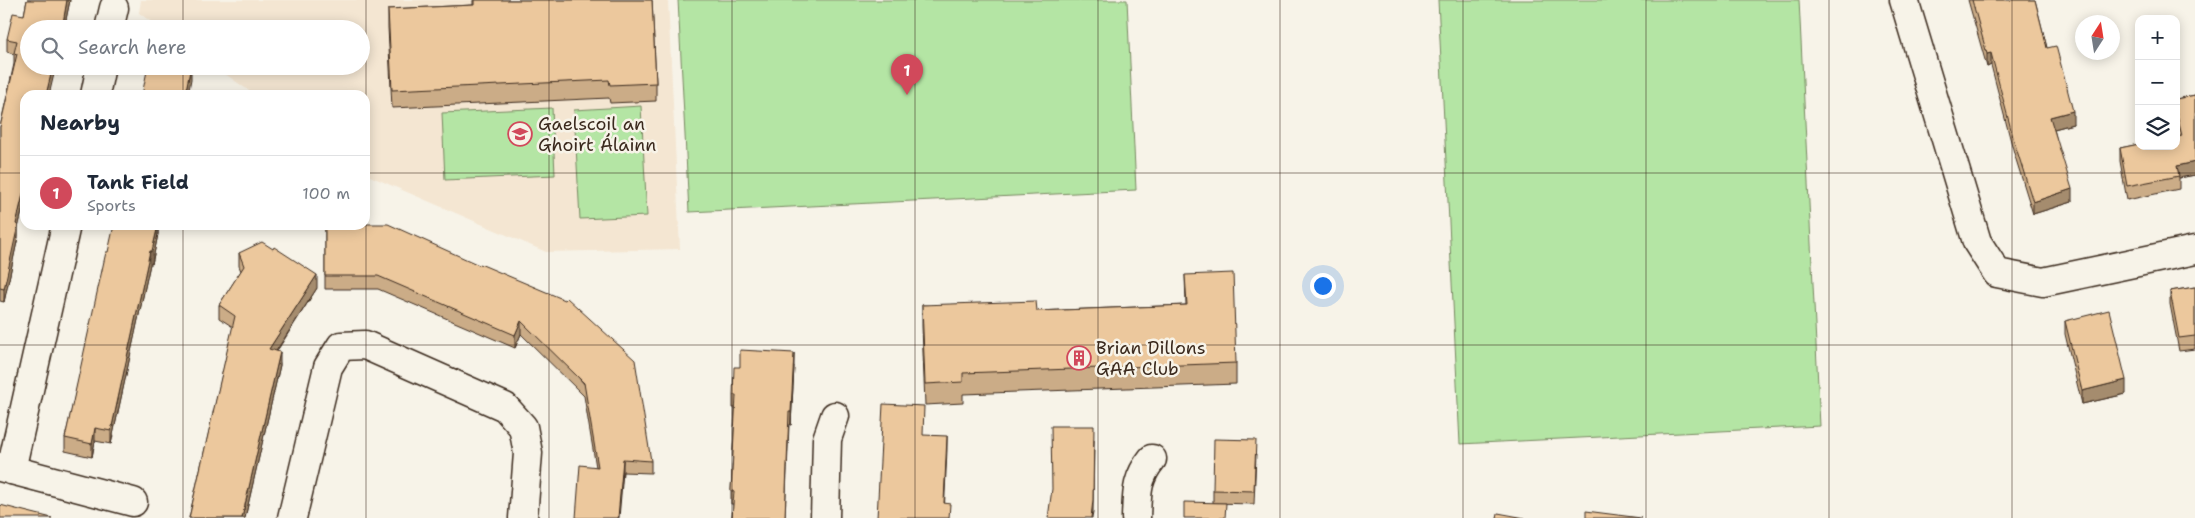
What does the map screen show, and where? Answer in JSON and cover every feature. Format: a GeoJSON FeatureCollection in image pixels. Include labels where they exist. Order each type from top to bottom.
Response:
{"type":"FeatureCollection","features":[{"type":"Feature","properties":{"kind":"street"},"geometry":{"type":"LineString","coordinates":[[1904,0],[1977,242],[1997,274],[2043,282],[2195,250]]}},
{"type":"Feature","properties":{"kind":"street"},"geometry":{"type":"LineString","coordinates":[[96,90],[99,75]]}},
{"type":"Feature","properties":{"kind":"street"},"geometry":{"type":"LineString","coordinates":[[65,230],[5,468],[133,502]]}},
{"type":"Feature","properties":{"kind":"street"},"geometry":{"type":"LineString","coordinates":[[292,518],[328,367],[341,346],[366,345],[505,408],[523,427],[528,453],[522,518]]}},
{"type":"Feature","properties":{"kind":"street"},"geometry":{"type":"LineString","coordinates":[[825,518],[827,439],[835,416]]}},
{"type":"Feature","properties":{"kind":"street"},"geometry":{"type":"LineString","coordinates":[[1136,518],[1138,483],[1143,470],[1152,459]]}},
{"type":"Feature","properties":{"kind":"shaded area","name":"Gaelscoil an Ghoirt Álainn"},"geometry":{"type":"Polygon","coordinates":[[[141,0],[668,0],[680,249],[546,252],[370,176],[370,90],[248,90],[227,75],[370,75],[370,20],[149,20],[139,13],[141,0]]]}},
{"type":"Feature","properties":{"kind":"green space"},"geometry":{"type":"Polygon","coordinates":[[[678,0],[1127,0],[1136,190],[689,212],[678,0]]]}},
{"type":"Feature","properties":{"kind":"green space"},"geometry":{"type":"Polygon","coordinates":[[[1438,0],[1799,0],[1820,426],[1460,444],[1438,0]]]}},
{"type":"Feature","properties":{"kind":"green space"},"geometry":{"type":"Polygon","coordinates":[[[641,106],[647,216],[580,219],[574,110],[641,106]]]}},
{"type":"Feature","properties":{"kind":"green space"},"geometry":{"type":"Polygon","coordinates":[[[552,108],[555,175],[445,180],[442,113],[552,108]]]}},
{"type":"Feature","properties":{"kind":"building"},"geometry":{"type":"Polygon","coordinates":[[[27,0],[67,0],[64,20],[20,20],[20,75],[51,75],[47,90],[20,90],[20,207],[4,289],[0,288],[0,127],[17,54],[14,53],[17,41],[7,39],[13,13],[24,15],[27,0]]]}},
{"type":"Feature","properties":{"kind":"building","name":"Gaelscoil an Ghoirt Álainn"},"geometry":{"type":"Polygon","coordinates":[[[474,0],[652,0],[656,83],[610,85],[609,80],[392,90],[388,9],[474,5],[474,0]]]}},
{"type":"Feature","properties":{"kind":"building"},"geometry":{"type":"Polygon","coordinates":[[[1972,0],[2035,0],[2047,48],[2056,46],[2073,111],[2050,117],[2072,189],[2033,202],[2014,141],[1991,53],[1987,54],[1972,0]]]}},
{"type":"Feature","properties":{"kind":"building"},"geometry":{"type":"Polygon","coordinates":[[[146,75],[189,75],[186,90],[143,90],[146,75]]]}},
{"type":"Feature","properties":{"kind":"building"},"geometry":{"type":"Polygon","coordinates":[[[2195,95],[2195,162],[2177,166],[2179,176],[2127,186],[2120,148],[2135,145],[2135,150],[2180,150],[2180,136],[2182,136],[2180,128],[2180,98],[2195,95]]]}},
{"type":"Feature","properties":{"kind":"building"},"geometry":{"type":"Polygon","coordinates":[[[370,224],[388,224],[479,265],[565,300],[567,298],[635,360],[651,461],[623,459],[618,518],[576,518],[580,465],[598,467],[584,383],[521,321],[515,335],[378,276],[325,276],[325,230],[370,230],[370,224]]]}},
{"type":"Feature","properties":{"kind":"building"},"geometry":{"type":"Polygon","coordinates":[[[113,230],[157,230],[152,251],[150,251],[111,431],[95,428],[92,444],[65,438],[106,252],[108,252],[113,230]]]}},
{"type":"Feature","properties":{"kind":"building"},"geometry":{"type":"Polygon","coordinates":[[[262,242],[273,249],[274,247],[317,275],[269,349],[280,352],[242,518],[189,518],[235,316],[219,305],[244,266],[239,253],[262,242]]]}},
{"type":"Feature","properties":{"kind":"building","name":"Brian Dillons GAA Club"},"geometry":{"type":"Polygon","coordinates":[[[1233,273],[1236,363],[963,373],[963,382],[925,384],[922,305],[1036,301],[1037,311],[1187,305],[1185,275],[1233,273]]]}},
{"type":"Feature","properties":{"kind":"building"},"geometry":{"type":"Polygon","coordinates":[[[2195,287],[2195,336],[2179,338],[2170,291],[2195,287]]]}},
{"type":"Feature","properties":{"kind":"building"},"geometry":{"type":"Polygon","coordinates":[[[2109,310],[2126,380],[2082,391],[2065,321],[2109,310]]]}},
{"type":"Feature","properties":{"kind":"building"},"geometry":{"type":"Polygon","coordinates":[[[740,350],[794,353],[791,412],[789,412],[785,518],[732,518],[734,491],[731,491],[736,395],[733,395],[734,367],[740,367],[740,350]]]}},
{"type":"Feature","properties":{"kind":"building"},"geometry":{"type":"Polygon","coordinates":[[[883,404],[924,406],[923,435],[947,436],[944,503],[950,504],[949,518],[877,518],[883,404]]]}},
{"type":"Feature","properties":{"kind":"building"},"geometry":{"type":"Polygon","coordinates":[[[1051,426],[1094,426],[1091,518],[1048,518],[1052,489],[1051,426]]]}},
{"type":"Feature","properties":{"kind":"building"},"geometry":{"type":"Polygon","coordinates":[[[1214,439],[1256,440],[1254,491],[1213,490],[1214,439]]]}},
{"type":"Feature","properties":{"kind":"building"},"geometry":{"type":"Polygon","coordinates":[[[1184,502],[1226,503],[1225,518],[1184,518],[1184,502]]]}},
{"type":"Feature","properties":{"kind":"building"},"geometry":{"type":"Polygon","coordinates":[[[0,505],[52,518],[0,518],[0,505]]]}},
{"type":"Feature","properties":{"kind":"building"},"geometry":{"type":"Polygon","coordinates":[[[1586,511],[1641,518],[1586,518],[1586,511]]]}},
{"type":"Feature","properties":{"kind":"building"},"geometry":{"type":"Polygon","coordinates":[[[1498,513],[1525,518],[1497,518],[1498,513]]]}},
{"type":"Feature","properties":{"kind":"place","name":"Tank Field"},"geometry":{"type":"Point","coordinates":[907,95]}},
{"type":"Feature","properties":{"kind":"place","name":"Gaelscoil an Ghoirt Álainn"},"geometry":{"type":"Point","coordinates":[520,134]}},
{"type":"Feature","properties":{"kind":"place","name":"Brian Dillons GAA Club"},"geometry":{"type":"Point","coordinates":[1079,358]}}]}
